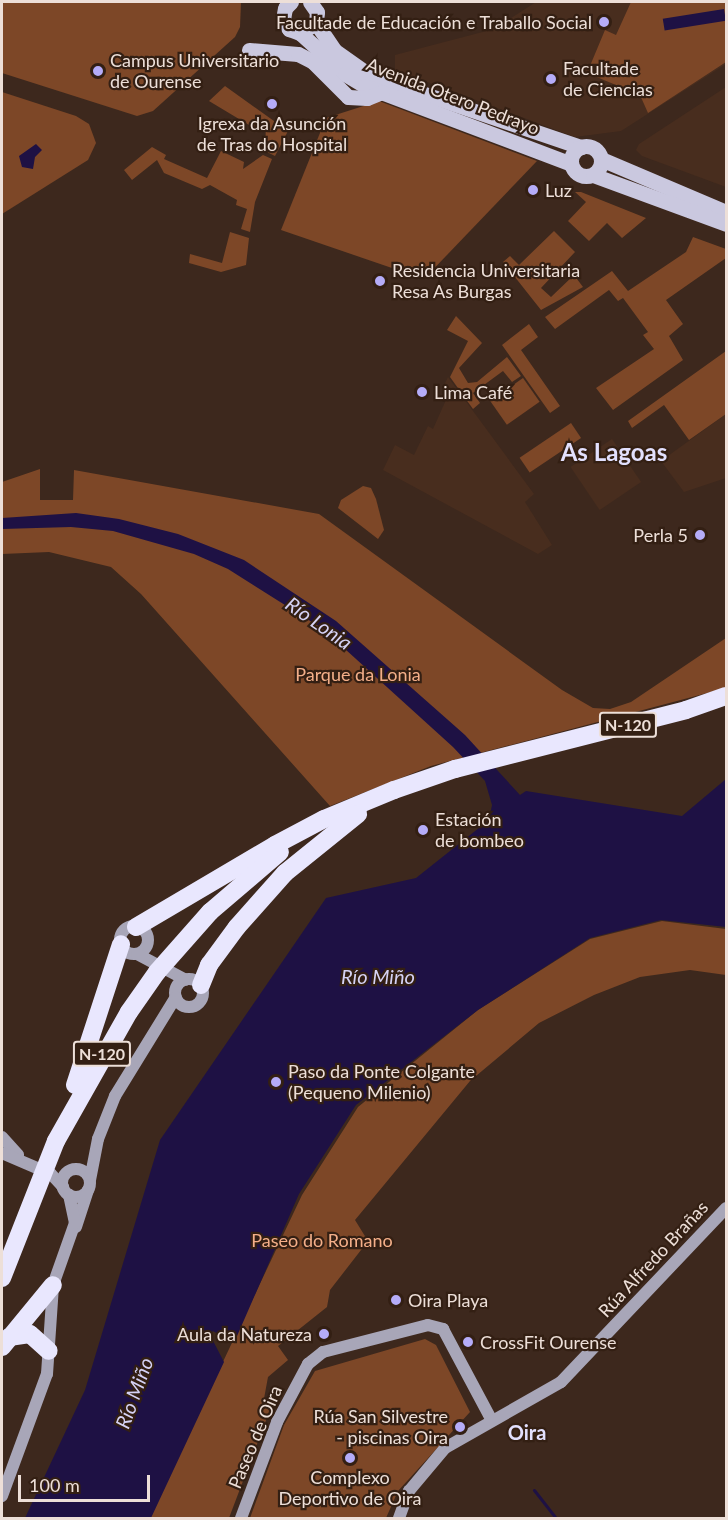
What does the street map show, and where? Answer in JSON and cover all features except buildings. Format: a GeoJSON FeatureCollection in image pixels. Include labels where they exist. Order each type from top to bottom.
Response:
{"type":"FeatureCollection","features":[{"type":"Feature","properties":{"kind":"highway","name":"N-120"},"geometry":{"type":"LineString","coordinates":[[2,1278],[56,1141],[107,1046],[161,966],[210,912],[275,855],[353,808],[394,790],[529,751],[686,710],[726,696]]}},
{"type":"Feature","properties":{"kind":"highway"},"geometry":{"type":"LineString","coordinates":[[193,982],[209,965],[237,927],[285,873],[339,826],[394,790]]}},
{"type":"Feature","properties":{"kind":"highway"},"geometry":{"type":"LineString","coordinates":[[136,927],[213,878],[324,819],[353,808]]}},
{"type":"Feature","properties":{"kind":"highway"},"geometry":{"type":"LineString","coordinates":[[56,1141],[121,944]]}},
{"type":"Feature","properties":{"kind":"highway"},"geometry":{"type":"LineString","coordinates":[[5,1342],[53,1286]]}},
{"type":"Feature","properties":{"kind":"highway"},"geometry":{"type":"LineString","coordinates":[[5,1342],[30,1334],[49,1351]]}},
{"type":"Feature","properties":{"kind":"main road","name":"Avenida Otero Pedrayo"},"geometry":{"type":"LineString","coordinates":[[310,2],[317,12],[316,23],[334,50],[369,75],[581,147]]}},
{"type":"Feature","properties":{"kind":"main road","name":"Avenida Otero Pedrayo"},"geometry":{"type":"LineString","coordinates":[[287,4],[285,24],[300,33],[351,79],[381,92],[520,141],[572,164]]}},
{"type":"Feature","properties":{"kind":"main road"},"geometry":{"type":"LineString","coordinates":[[300,33],[316,23]]}},
{"type":"Feature","properties":{"kind":"main road"},"geometry":{"type":"LineString","coordinates":[[249,51],[298,54],[333,80],[348,97],[367,98],[381,92]]}},
{"type":"Feature","properties":{"kind":"main road"},"geometry":{"type":"LineString","coordinates":[[326,57],[333,80]]}},
{"type":"Feature","properties":{"kind":"main road"},"geometry":{"type":"LineString","coordinates":[[726,212],[601,159],[592,147],[581,147],[572,155],[572,164],[579,175],[593,175],[726,224]]}},
{"type":"Feature","properties":{"kind":"main road"},"geometry":{"type":"LineString","coordinates":[[593,175],[601,159]]}},
{"type":"Feature","properties":{"kind":"street"},"geometry":{"type":"LineString","coordinates":[[154,1036],[188,1007],[200,1002],[204,994],[193,982],[161,966],[138,954],[129,953],[121,944],[124,931],[136,927],[147,934],[148,942],[161,966],[176,994],[188,1007]]}},
{"type":"Feature","properties":{"kind":"street"},"geometry":{"type":"LineString","coordinates":[[138,954],[148,942]]}},
{"type":"Feature","properties":{"kind":"street"},"geometry":{"type":"LineString","coordinates":[[71,1236],[83,1216],[98,1139],[122,1081],[154,1036],[176,994],[193,982]]}},
{"type":"Feature","properties":{"kind":"street"},"geometry":{"type":"LineString","coordinates":[[2,1137],[12,1150],[34,1166]]}},
{"type":"Feature","properties":{"kind":"street"},"geometry":{"type":"LineString","coordinates":[[66,1191],[73,1171],[98,1139]]}},
{"type":"Feature","properties":{"kind":"street"},"geometry":{"type":"LineString","coordinates":[[2,1153],[51,1174],[66,1191],[75,1214],[71,1236],[53,1286],[47,1374],[2,1496]]}},
{"type":"Feature","properties":{"kind":"street"},"geometry":{"type":"LineString","coordinates":[[51,1174],[73,1171],[89,1185]]}},
{"type":"Feature","properties":{"kind":"street"},"geometry":{"type":"LineString","coordinates":[[66,1191],[82,1196],[89,1185]]}},
{"type":"Feature","properties":{"kind":"street","name":"Rúa Alfredo Brañas"},"geometry":{"type":"LineString","coordinates":[[399,1518],[409,1491],[445,1448],[491,1419],[561,1382],[726,1208]]}},
{"type":"Feature","properties":{"kind":"street","name":"Paseo de Oira"},"geometry":{"type":"LineString","coordinates":[[241,1518],[277,1422],[308,1364],[323,1352],[428,1325],[442,1329],[491,1419]]}},
{"type":"Feature","properties":{"kind":"shaded area"},"geometry":{"type":"Polygon","coordinates":[[[536,2],[726,2],[726,64],[621,131],[575,137],[395,70],[395,55],[494,29],[536,2]]]}},
{"type":"Feature","properties":{"kind":"shaded area"},"geometry":{"type":"Polygon","coordinates":[[[726,87],[726,187],[642,156],[636,150],[639,144],[726,87]]]}},
{"type":"Feature","properties":{"kind":"shaded area"},"geometry":{"type":"Polygon","coordinates":[[[448,377],[534,494],[525,502],[552,545],[538,554],[383,470],[395,445],[414,455],[428,426],[433,429],[450,391],[443,387],[448,377]]]}},
{"type":"Feature","properties":{"kind":"shaded area"},"geometry":{"type":"Polygon","coordinates":[[[726,414],[726,478],[684,492],[661,461],[726,414]]]}},
{"type":"Feature","properties":{"kind":"shaded area"},"geometry":{"type":"Polygon","coordinates":[[[612,439],[641,482],[600,510],[571,467],[612,439]]]}},
{"type":"Feature","properties":{"kind":"green space","name":"Campus Universitario de Ourense"},"geometry":{"type":"Polygon","coordinates":[[[2,2],[241,2],[240,27],[235,37],[153,111],[137,116],[2,73],[2,2]]]}},
{"type":"Feature","properties":{"kind":"green space"},"geometry":{"type":"Polygon","coordinates":[[[631,2],[726,2],[726,62],[648,113],[640,95],[587,73],[605,30],[616,35],[631,2]]]}},
{"type":"Feature","properties":{"kind":"green space"},"geometry":{"type":"Polygon","coordinates":[[[225,86],[288,131],[275,156],[265,151],[266,125],[259,131],[209,101],[225,86]]]}},
{"type":"Feature","properties":{"kind":"green space"},"geometry":{"type":"Polygon","coordinates":[[[2,92],[76,116],[89,124],[96,143],[88,160],[2,214],[2,92]]]}},
{"type":"Feature","properties":{"kind":"green space"},"geometry":{"type":"Polygon","coordinates":[[[379,101],[537,161],[424,279],[281,230],[326,118],[379,101]]]}},
{"type":"Feature","properties":{"kind":"green space"},"geometry":{"type":"Polygon","coordinates":[[[152,147],[166,155],[164,159],[207,178],[221,151],[244,162],[243,169],[263,155],[272,159],[255,202],[250,232],[241,229],[247,209],[236,205],[237,200],[210,185],[202,189],[164,173],[157,160],[132,180],[124,170],[152,147]]]}},
{"type":"Feature","properties":{"kind":"green space"},"geometry":{"type":"Polygon","coordinates":[[[575,192],[581,192],[646,218],[622,238],[607,223],[589,241],[568,221],[586,202],[575,192]]]}},
{"type":"Feature","properties":{"kind":"green space"},"geometry":{"type":"Polygon","coordinates":[[[554,231],[575,252],[541,288],[551,297],[574,275],[583,287],[541,310],[503,262],[510,256],[519,265],[554,231]]]}},
{"type":"Feature","properties":{"kind":"green space"},"geometry":{"type":"Polygon","coordinates":[[[230,232],[249,238],[246,265],[221,272],[189,263],[190,254],[222,263],[230,232]]]}},
{"type":"Feature","properties":{"kind":"green space"},"geometry":{"type":"Polygon","coordinates":[[[693,237],[726,249],[726,258],[666,300],[683,324],[669,336],[683,360],[613,410],[596,388],[654,349],[643,335],[648,332],[623,298],[618,301],[609,290],[555,329],[545,317],[612,271],[628,291],[686,252],[693,237]]]}},
{"type":"Feature","properties":{"kind":"green space"},"geometry":{"type":"Polygon","coordinates":[[[456,316],[482,343],[459,368],[468,383],[477,382],[507,357],[521,376],[512,382],[503,371],[473,393],[480,403],[473,409],[450,377],[468,341],[447,330],[456,316]]]}},
{"type":"Feature","properties":{"kind":"green space"},"geometry":{"type":"Polygon","coordinates":[[[529,324],[538,337],[521,350],[560,406],[550,413],[502,345],[529,324]]]}},
{"type":"Feature","properties":{"kind":"green space"},"geometry":{"type":"Polygon","coordinates":[[[726,351],[726,414],[689,440],[664,405],[632,428],[628,421],[726,351]]]}},
{"type":"Feature","properties":{"kind":"green space"},"geometry":{"type":"Polygon","coordinates":[[[523,378],[540,402],[507,425],[490,401],[523,378]]]}},
{"type":"Feature","properties":{"kind":"green space"},"geometry":{"type":"Polygon","coordinates":[[[571,423],[581,438],[530,473],[520,458],[571,423]]]}},
{"type":"Feature","properties":{"kind":"green space","name":"Parque da Lonia"},"geometry":{"type":"Polygon","coordinates":[[[40,469],[40,500],[73,500],[74,470],[319,514],[562,690],[593,708],[610,709],[631,702],[726,638],[726,688],[431,766],[330,806],[141,594],[111,567],[49,552],[2,554],[2,482],[40,469]]]}},
{"type":"Feature","properties":{"kind":"green space"},"geometry":{"type":"Polygon","coordinates":[[[363,486],[371,488],[376,499],[384,530],[378,539],[338,508],[341,500],[363,486]]]}},
{"type":"Feature","properties":{"kind":"green space","name":"Paseo do Romano"},"geometry":{"type":"Polygon","coordinates":[[[662,921],[726,929],[726,975],[690,970],[640,977],[594,995],[539,1023],[470,1081],[355,1220],[368,1241],[330,1290],[327,1307],[278,1346],[288,1360],[268,1377],[263,1404],[271,1407],[229,1518],[149,1518],[302,1195],[358,1107],[478,1010],[590,939],[662,921]]]}},
{"type":"Feature","properties":{"kind":"green space","name":"Complexo Deportivo de Oira"},"geometry":{"type":"Polygon","coordinates":[[[425,1339],[436,1345],[470,1412],[398,1491],[386,1518],[250,1518],[284,1425],[315,1371],[425,1339]]]}},
{"type":"Feature","properties":{"kind":"water"},"geometry":{"type":"Polygon","coordinates":[[[724,9],[726,21],[665,31],[663,19],[724,9]]]}},
{"type":"Feature","properties":{"kind":"water"},"geometry":{"type":"Polygon","coordinates":[[[36,144],[42,150],[35,157],[33,169],[22,167],[19,156],[36,144]]]}},
{"type":"Feature","properties":{"kind":"water","name":"Río Miño"},"geometry":{"type":"Polygon","coordinates":[[[76,513],[119,519],[178,534],[244,560],[336,621],[465,735],[520,795],[526,791],[682,816],[726,779],[726,927],[661,920],[590,938],[478,1010],[356,1105],[299,1194],[234,1343],[213,1331],[210,1335],[224,1362],[151,1518],[25,1518],[85,1390],[160,1140],[326,898],[416,878],[489,820],[492,805],[485,781],[453,747],[323,629],[228,569],[194,554],[113,531],[71,527],[2,529],[2,518],[76,513]]]}},
{"type":"Feature","properties":{"kind":"waterway"},"geometry":{"type":"LineString","coordinates":[[534,1490],[556,1518]]}},
{"type":"Feature","properties":{"kind":"place","name":"Facultade de Educación e Traballo Social"},"geometry":{"type":"Point","coordinates":[604,22]}},
{"type":"Feature","properties":{"kind":"place","name":"Campus Universitario de Ourense"},"geometry":{"type":"Point","coordinates":[98,71]}},
{"type":"Feature","properties":{"kind":"place","name":"Facultade de Ciencias"},"geometry":{"type":"Point","coordinates":[551,79]}},
{"type":"Feature","properties":{"kind":"place","name":"Igrexa da Asunción de Tras do Hospital"},"geometry":{"type":"Point","coordinates":[272,104]}},
{"type":"Feature","properties":{"kind":"place","name":"Luz"},"geometry":{"type":"Point","coordinates":[533,190]}},
{"type":"Feature","properties":{"kind":"place","name":"Residencia Universitaria Resa As Burgas"},"geometry":{"type":"Point","coordinates":[380,281]}},
{"type":"Feature","properties":{"kind":"place","name":"Lima Café"},"geometry":{"type":"Point","coordinates":[422,392]}},
{"type":"Feature","properties":{"kind":"place","name":"Perla 5"},"geometry":{"type":"Point","coordinates":[700,535]}},
{"type":"Feature","properties":{"kind":"place","name":"Estación de bombeo"},"geometry":{"type":"Point","coordinates":[423,830]}},
{"type":"Feature","properties":{"kind":"place","name":"Paso da Ponte Colgante (Pequeno Milenio)"},"geometry":{"type":"Point","coordinates":[276,1082]}},
{"type":"Feature","properties":{"kind":"place","name":"Oira Playa"},"geometry":{"type":"Point","coordinates":[396,1300]}},
{"type":"Feature","properties":{"kind":"place","name":"Aula da Natureza"},"geometry":{"type":"Point","coordinates":[324,1334]}},
{"type":"Feature","properties":{"kind":"place","name":"CrossFit Ourense"},"geometry":{"type":"Point","coordinates":[468,1342]}},
{"type":"Feature","properties":{"kind":"place","name":"Rúa San Silvestre - piscinas Oira"},"geometry":{"type":"Point","coordinates":[460,1427]}},
{"type":"Feature","properties":{"kind":"place","name":"Complexo Deportivo de Oira"},"geometry":{"type":"Point","coordinates":[350,1458]}},
{"type":"Feature","properties":{"kind":"district","name":"As Lagoas"},"geometry":{"type":"Point","coordinates":[614,452]}},
{"type":"Feature","properties":{"kind":"district","name":"Oira"},"geometry":{"type":"Point","coordinates":[527,1432]}},
{"type":"Feature","properties":{"kind":"water label","name":"Río Lonia"},"geometry":{"type":"Point","coordinates":[319,623]}}]}
